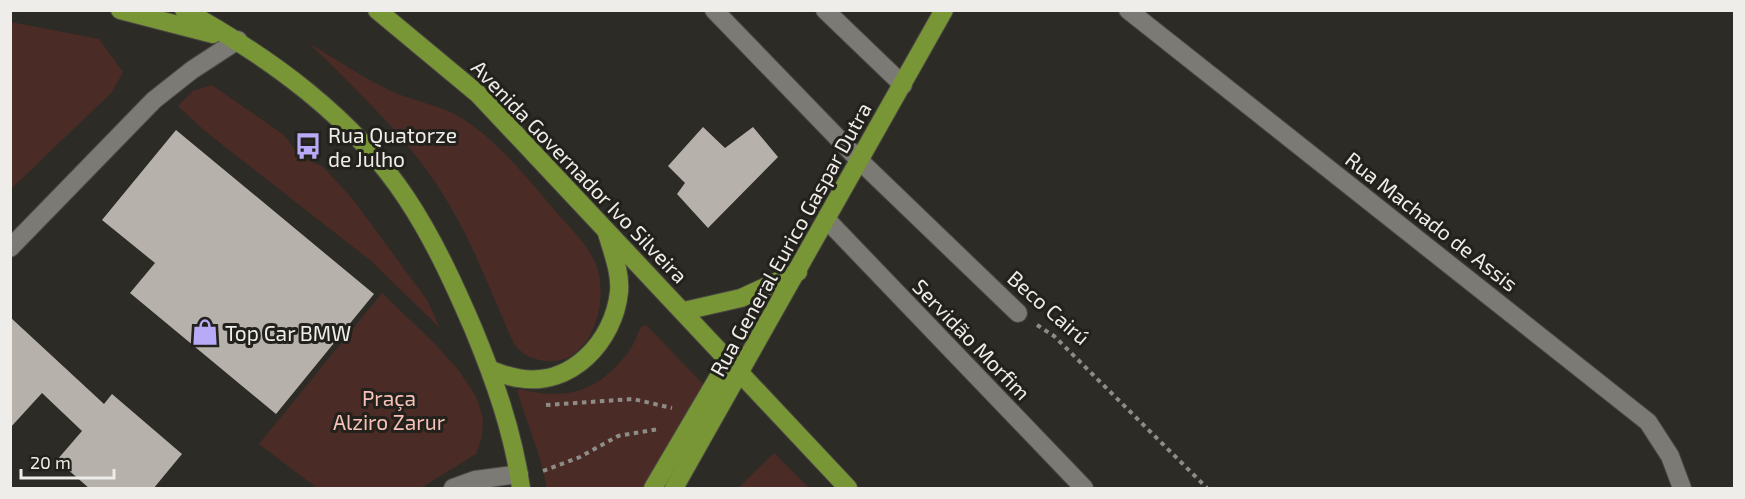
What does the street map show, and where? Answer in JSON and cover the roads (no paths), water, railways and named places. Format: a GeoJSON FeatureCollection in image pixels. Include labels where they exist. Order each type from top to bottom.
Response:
{"type":"FeatureCollection","features":[{"type":"Feature","properties":{"kind":"main road"},"geometry":{"type":"LineString","coordinates":[[120,10],[238,40]]}},
{"type":"Feature","properties":{"kind":"main road"},"geometry":{"type":"LineString","coordinates":[[184,10],[238,40],[322,104],[364,146],[406,197],[452,278],[491,370],[506,413],[520,481]]}},
{"type":"Feature","properties":{"kind":"main road","name":"Avenida Governador Ivo Silveira"},"geometry":{"type":"LineString","coordinates":[[377,10],[478,94],[742,372],[848,489]]}},
{"type":"Feature","properties":{"kind":"main road","name":"Rua General Eurico Gaspar Dutra"},"geometry":{"type":"LineString","coordinates":[[674,489],[945,10]]}},
{"type":"Feature","properties":{"kind":"main road"},"geometry":{"type":"LineString","coordinates":[[491,370],[519,379],[549,377],[577,366],[599,345],[614,319],[619,290],[615,260],[606,228]]}},
{"type":"Feature","properties":{"kind":"main road"},"geometry":{"type":"LineString","coordinates":[[684,311],[741,298],[798,272]]}},
{"type":"Feature","properties":{"kind":"main road","name":"Rua General Eurico Gaspar Dutra"},"geometry":{"type":"LineString","coordinates":[[653,489],[729,359]]}},
{"type":"Feature","properties":{"kind":"street"},"geometry":{"type":"LineString","coordinates":[[714,10],[860,161]]}},
{"type":"Feature","properties":{"kind":"street"},"geometry":{"type":"LineString","coordinates":[[825,10],[903,85]]}},
{"type":"Feature","properties":{"kind":"street","name":"Rua Machado de Assis"},"geometry":{"type":"LineString","coordinates":[[1128,10],[1648,422],[1670,456],[1682,489]]}},
{"type":"Feature","properties":{"kind":"street"},"geometry":{"type":"LineString","coordinates":[[10,248],[154,100],[192,70],[238,40]]}},
{"type":"Feature","properties":{"kind":"street","name":"Beco Cairú"},"geometry":{"type":"LineString","coordinates":[[860,161],[1018,313]]}},
{"type":"Feature","properties":{"kind":"street","name":"Servidão Morfim"},"geometry":{"type":"LineString","coordinates":[[827,220],[1084,489]]}},
{"type":"Feature","properties":{"kind":"street"},"geometry":{"type":"LineString","coordinates":[[453,489],[475,480],[520,481]]}},
{"type":"Feature","properties":{"kind":"place","name":"Rua Quatorze de Julho"},"geometry":{"type":"Point","coordinates":[308,146]}},
{"type":"Feature","properties":{"kind":"place","name":"Top Car BMW"},"geometry":{"type":"Point","coordinates":[205,332]}},
{"type":"Feature","properties":{"kind":"park label","name":"Praça Alziro Zarur"},"geometry":{"type":"Point","coordinates":[389,409]}}]}
